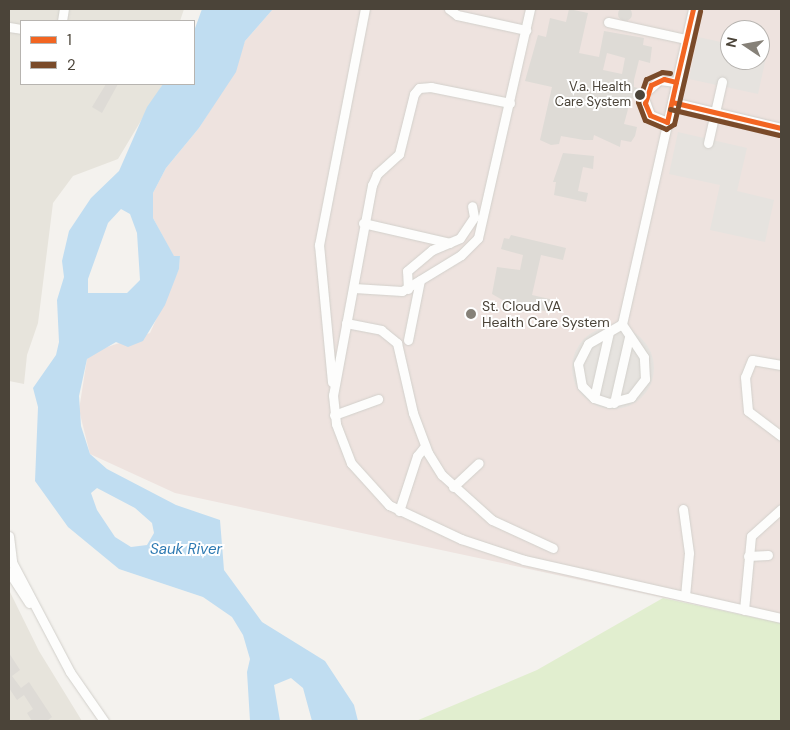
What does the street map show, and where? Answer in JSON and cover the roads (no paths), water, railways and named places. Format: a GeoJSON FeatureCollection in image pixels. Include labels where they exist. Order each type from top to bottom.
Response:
{"type":"FeatureCollection","features":[{"type":"Feature","properties":{"kind":"street"},"geometry":{"type":"LineString","coordinates":[[365,9],[319,245],[334,415],[351,463],[370,488],[399,511],[435,530],[524,560],[781,618]]}},
{"type":"Feature","properties":{"kind":"street"},"geometry":{"type":"LineString","coordinates":[[449,9],[457,15],[526,30]]}},
{"type":"Feature","properties":{"kind":"street"},"geometry":{"type":"LineString","coordinates":[[354,288],[395,292],[408,289],[461,255],[478,238],[530,9]]}},
{"type":"Feature","properties":{"kind":"street"},"geometry":{"type":"LineString","coordinates":[[622,324],[588,344],[578,364],[582,386],[594,398],[614,403],[631,397],[644,379],[644,357],[622,324],[693,9]]}},
{"type":"Feature","properties":{"kind":"street"},"geometry":{"type":"LineString","coordinates":[[608,22],[686,39]]}},
{"type":"Feature","properties":{"kind":"street"},"geometry":{"type":"LineString","coordinates":[[648,90],[660,80],[676,82]]}},
{"type":"Feature","properties":{"kind":"street"},"geometry":{"type":"LineString","coordinates":[[708,143],[722,82]]}},
{"type":"Feature","properties":{"kind":"street"},"geometry":{"type":"LineString","coordinates":[[333,395],[354,288],[352,275],[363,223],[377,174],[399,154],[414,94],[419,88],[432,87],[510,103]]}},
{"type":"Feature","properties":{"kind":"street"},"geometry":{"type":"LineString","coordinates":[[645,101],[650,115],[667,122]]}},
{"type":"Feature","properties":{"kind":"street"},"geometry":{"type":"LineString","coordinates":[[672,102],[781,128]]}},
{"type":"Feature","properties":{"kind":"street"},"geometry":{"type":"LineString","coordinates":[[408,289],[406,275],[412,266],[432,250],[451,243],[472,223],[475,212],[472,206]]}},
{"type":"Feature","properties":{"kind":"street"},"geometry":{"type":"LineString","coordinates":[[363,223],[451,243]]}},
{"type":"Feature","properties":{"kind":"street"},"geometry":{"type":"LineString","coordinates":[[408,340],[420,280]]}},
{"type":"Feature","properties":{"kind":"street"},"geometry":{"type":"LineString","coordinates":[[346,323],[381,330],[398,344],[413,414],[425,446],[453,487],[492,520],[553,548]]}},
{"type":"Feature","properties":{"kind":"street"},"geometry":{"type":"LineString","coordinates":[[594,398],[609,332]]}},
{"type":"Feature","properties":{"kind":"street"},"geometry":{"type":"LineString","coordinates":[[614,403],[629,337]]}},
{"type":"Feature","properties":{"kind":"street"},"geometry":{"type":"LineString","coordinates":[[781,364],[752,360],[745,377],[748,411],[781,436]]}},
{"type":"Feature","properties":{"kind":"street"},"geometry":{"type":"LineString","coordinates":[[334,415],[378,399]]}},
{"type":"Feature","properties":{"kind":"street"},"geometry":{"type":"LineString","coordinates":[[399,511],[417,456],[425,446]]}},
{"type":"Feature","properties":{"kind":"street"},"geometry":{"type":"LineString","coordinates":[[453,487],[479,463]]}},
{"type":"Feature","properties":{"kind":"street"},"geometry":{"type":"LineString","coordinates":[[683,509],[689,553],[684,596]]}},
{"type":"Feature","properties":{"kind":"street"},"geometry":{"type":"LineString","coordinates":[[744,610],[748,556],[756,529],[781,509]]}},
{"type":"Feature","properties":{"kind":"street"},"geometry":{"type":"LineString","coordinates":[[9,526],[12,562],[46,628]]}},
{"type":"Feature","properties":{"kind":"street"},"geometry":{"type":"LineString","coordinates":[[748,556],[768,555]]}},
{"type":"Feature","properties":{"kind":"street"},"geometry":{"type":"LineString","coordinates":[[9,572],[104,721]]}},
{"type":"Feature","properties":{"kind":"water","name":"Sauk River"},"geometry":{"type":"Polygon","coordinates":[[[202,9],[273,9],[245,41],[236,72],[199,128],[166,168],[153,193],[153,218],[174,256],[180,256],[179,269],[165,305],[143,341],[128,347],[116,342],[87,359],[79,396],[81,426],[90,454],[107,469],[176,505],[220,520],[224,570],[262,622],[325,661],[354,705],[358,721],[312,721],[303,688],[291,678],[274,685],[280,721],[250,721],[247,672],[250,659],[243,635],[232,617],[203,597],[119,569],[68,527],[35,481],[38,407],[33,388],[56,355],[59,342],[57,300],[64,277],[62,261],[69,231],[91,198],[119,171],[147,107],[162,85],[195,85],[195,28],[202,9]],[[121,209],[108,223],[88,279],[88,293],[127,293],[140,280],[137,233],[130,214],[121,209]],[[97,488],[91,493],[97,510],[115,537],[131,547],[147,545],[154,533],[152,523],[135,508],[97,488]]]}},
{"type":"Feature","properties":{"kind":"place","name":"V.a. Health Care System"},"geometry":{"type":"Point","coordinates":[640,95]}},
{"type":"Feature","properties":{"kind":"place","name":"St. Cloud VA Health Care System"},"geometry":{"type":"Point","coordinates":[471,314]}}]}
